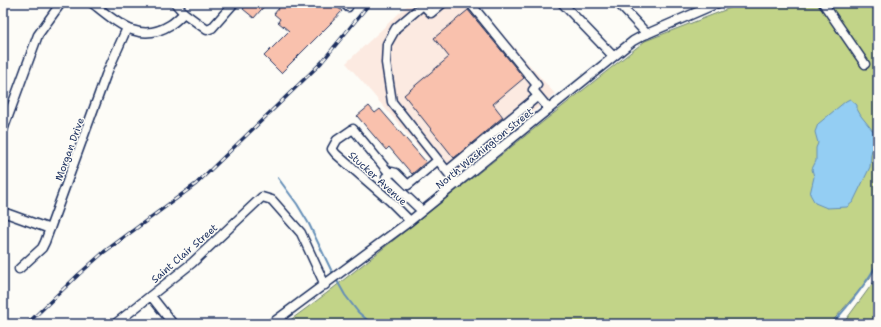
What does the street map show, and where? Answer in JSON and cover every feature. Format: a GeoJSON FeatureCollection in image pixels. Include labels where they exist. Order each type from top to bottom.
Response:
{"type":"FeatureCollection","features":[{"type":"Feature","properties":{"kind":"street"},"geometry":{"type":"LineString","coordinates":[[3,130],[38,34],[62,3]]}},
{"type":"Feature","properties":{"kind":"street"},"geometry":{"type":"LineString","coordinates":[[92,3],[127,28],[138,32],[152,32],[171,25],[184,13]]}},
{"type":"Feature","properties":{"kind":"street"},"geometry":{"type":"LineString","coordinates":[[175,3],[184,13],[207,30],[212,28],[234,3]]}},
{"type":"Feature","properties":{"kind":"street"},"geometry":{"type":"LineString","coordinates":[[443,3],[431,13],[423,5],[396,28],[387,44],[386,63],[392,102],[456,184]]}},
{"type":"Feature","properties":{"kind":"street"},"geometry":{"type":"LineString","coordinates":[[470,3],[537,85],[533,90],[549,109]]}},
{"type":"Feature","properties":{"kind":"street"},"geometry":{"type":"LineString","coordinates":[[618,3],[647,34]]}},
{"type":"Feature","properties":{"kind":"street","name":"North Washington Street"},"geometry":{"type":"LineString","coordinates":[[271,324],[422,212],[633,41],[718,3]]}},
{"type":"Feature","properties":{"kind":"street"},"geometry":{"type":"LineString","coordinates":[[824,3],[865,64]]}},
{"type":"Feature","properties":{"kind":"street"},"geometry":{"type":"LineString","coordinates":[[562,4],[613,56]]}},
{"type":"Feature","properties":{"kind":"street","name":"Morgan Drive"},"geometry":{"type":"LineString","coordinates":[[19,269],[42,248],[106,75],[127,28]]}},
{"type":"Feature","properties":{"kind":"street"},"geometry":{"type":"LineString","coordinates":[[447,171],[538,96]]}},
{"type":"Feature","properties":{"kind":"street","name":"Stucker Avenue"},"geometry":{"type":"LineString","coordinates":[[390,174],[353,129],[337,140],[332,150],[410,221]]}},
{"type":"Feature","properties":{"kind":"street"},"geometry":{"type":"LineString","coordinates":[[422,212],[386,177],[392,172],[396,173],[408,185],[438,160]]}},
{"type":"Feature","properties":{"kind":"street"},"geometry":{"type":"LineString","coordinates":[[382,194],[392,183]]}},
{"type":"Feature","properties":{"kind":"street","name":"Saint Clair Street"},"geometry":{"type":"LineString","coordinates":[[115,324],[192,263],[260,198],[266,197],[272,200],[302,233],[325,285]]}},
{"type":"Feature","properties":{"kind":"street"},"geometry":{"type":"LineString","coordinates":[[3,212],[50,229]]}},
{"type":"Feature","properties":{"kind":"street"},"geometry":{"type":"LineString","coordinates":[[151,296],[173,324]]}},
{"type":"Feature","properties":{"kind":"shaded area"},"geometry":{"type":"Polygon","coordinates":[[[410,3],[475,3],[555,94],[447,180],[346,63],[410,3]]]}},
{"type":"Feature","properties":{"kind":"green space"},"geometry":{"type":"Polygon","coordinates":[[[743,3],[817,3],[820,8],[837,3],[878,3],[878,263],[870,278],[830,324],[285,324],[327,293],[645,41],[743,3]]]}},
{"type":"Feature","properties":{"kind":"green space"},"geometry":{"type":"Polygon","coordinates":[[[878,276],[878,324],[841,324],[845,321],[878,276]]]}},
{"type":"Feature","properties":{"kind":"water"},"geometry":{"type":"Polygon","coordinates":[[[850,99],[857,105],[857,109],[861,116],[873,131],[874,140],[870,167],[853,202],[847,207],[827,208],[815,203],[810,194],[814,177],[812,169],[816,161],[816,148],[818,143],[815,132],[818,124],[850,99]]]}},
{"type":"Feature","properties":{"kind":"building"},"geometry":{"type":"Polygon","coordinates":[[[248,3],[267,3],[254,18],[243,9],[248,3]]]}},
{"type":"Feature","properties":{"kind":"building"},"geometry":{"type":"Polygon","coordinates":[[[283,3],[332,3],[342,11],[281,73],[264,56],[289,31],[278,22],[280,19],[274,14],[283,3]]]}},
{"type":"Feature","properties":{"kind":"building"},"geometry":{"type":"Polygon","coordinates":[[[468,10],[524,78],[493,104],[503,117],[454,158],[404,95],[449,57],[434,38],[468,10]]]}},
{"type":"Feature","properties":{"kind":"building"},"geometry":{"type":"Polygon","coordinates":[[[369,106],[375,113],[380,109],[426,162],[412,174],[389,147],[386,150],[357,116],[369,106]]]}},
{"type":"Feature","properties":{"kind":"waterway"},"geometry":{"type":"LineString","coordinates":[[278,178],[297,204],[309,224],[334,276]]}},
{"type":"Feature","properties":{"kind":"waterway"},"geometry":{"type":"LineString","coordinates":[[832,324],[863,287],[878,262]]}},
{"type":"Feature","properties":{"kind":"waterway"},"geometry":{"type":"LineString","coordinates":[[336,279],[345,295],[358,312],[372,324]]}},
{"type":"Feature","properties":{"kind":"railway"},"geometry":{"type":"LineString","coordinates":[[27,324],[104,252],[196,184],[321,63],[370,3]]}}]}
